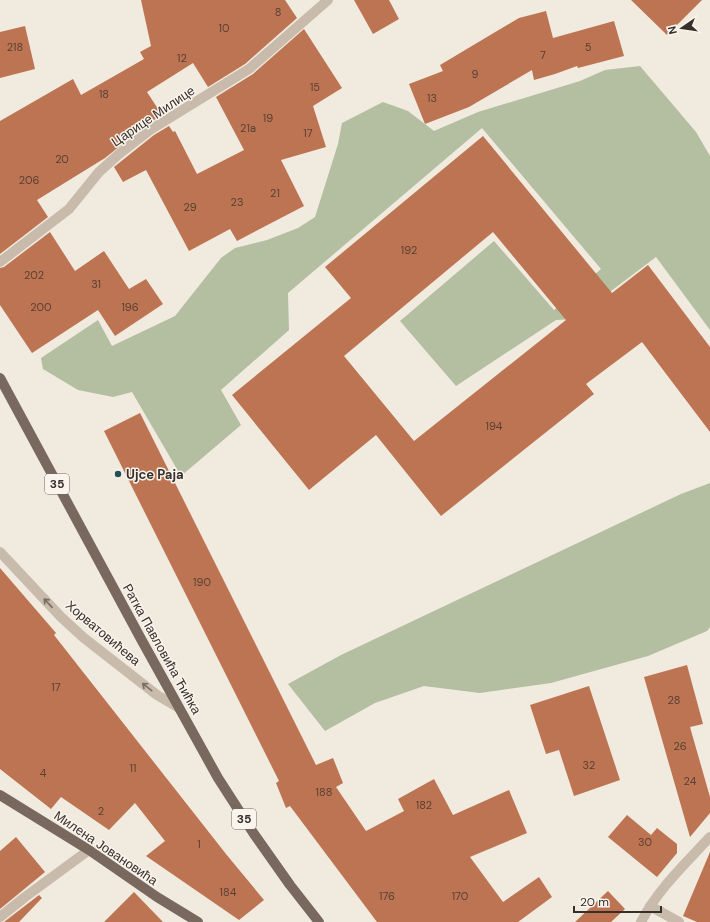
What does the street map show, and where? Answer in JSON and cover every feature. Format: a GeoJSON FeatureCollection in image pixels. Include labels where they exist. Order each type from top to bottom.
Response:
{"type":"FeatureCollection","features":[{"type":"Feature","properties":{"kind":"main road","name":"Ратка Павловића Ћићка"},"geometry":{"type":"LineString","coordinates":[[0,378],[218,778],[250,828],[290,885],[319,922]]}},
{"type":"Feature","properties":{"kind":"main road","name":"Милена Јовановића"},"geometry":{"type":"LineString","coordinates":[[0,795],[89,850],[157,898],[198,922]]}},
{"type":"Feature","properties":{"kind":"street","name":"Царице Милице"},"geometry":{"type":"LineString","coordinates":[[0,262],[70,209],[99,172],[119,154],[150,130],[250,69],[328,0]]}},
{"type":"Feature","properties":{"kind":"street","name":"Хорватовићева"},"geometry":{"type":"LineString","coordinates":[[0,552],[62,618],[84,638],[157,695],[179,708]]}},
{"type":"Feature","properties":{"kind":"street"},"geometry":{"type":"LineString","coordinates":[[641,922],[650,906],[667,884],[710,837]]}},
{"type":"Feature","properties":{"kind":"street"},"geometry":{"type":"LineString","coordinates":[[0,917],[89,850]]}},
{"type":"Feature","properties":{"kind":"street"},"geometry":{"type":"LineString","coordinates":[[650,906],[679,922]]}},
{"type":"Feature","properties":{"kind":"green space"},"geometry":{"type":"Polygon","coordinates":[[[640,66],[696,132],[710,156],[710,330],[656,257],[574,319],[556,320],[456,386],[400,321],[494,241],[554,310],[601,269],[482,128],[288,293],[289,330],[221,390],[241,425],[181,476],[132,392],[113,397],[78,390],[43,369],[41,358],[98,320],[112,346],[175,316],[221,258],[235,248],[267,240],[298,228],[315,217],[338,144],[342,123],[383,102],[408,111],[434,131],[478,112],[580,81],[605,70],[640,66]]]}},
{"type":"Feature","properties":{"kind":"green space"},"geometry":{"type":"Polygon","coordinates":[[[710,483],[710,627],[707,631],[648,656],[551,683],[480,693],[424,686],[375,703],[325,731],[288,684],[341,655],[681,494],[710,483]]]}},
{"type":"Feature","properties":{"kind":"building"},"geometry":{"type":"Polygon","coordinates":[[[141,0],[285,0],[297,18],[245,64],[208,87],[193,63],[147,92],[162,115],[146,125],[105,158],[37,200],[48,217],[0,254],[0,121],[73,79],[81,95],[144,59],[140,52],[151,46],[141,0]]]}},
{"type":"Feature","properties":{"kind":"building"},"geometry":{"type":"Polygon","coordinates":[[[354,0],[389,0],[399,19],[373,34],[354,0]]]}},
{"type":"Feature","properties":{"kind":"building"},"geometry":{"type":"Polygon","coordinates":[[[631,0],[702,0],[667,35],[631,0]]]}},
{"type":"Feature","properties":{"kind":"building"},"geometry":{"type":"Polygon","coordinates":[[[546,11],[553,38],[614,21],[624,56],[578,68],[577,66],[534,80],[532,70],[469,107],[425,124],[409,84],[443,71],[440,65],[519,18],[546,11]]]}},
{"type":"Feature","properties":{"kind":"building"},"geometry":{"type":"Polygon","coordinates":[[[25,26],[35,69],[0,78],[0,32],[25,26]]]}},
{"type":"Feature","properties":{"kind":"building"},"geometry":{"type":"Polygon","coordinates":[[[304,29],[342,88],[313,106],[326,147],[281,160],[304,206],[237,241],[230,229],[189,251],[146,170],[123,182],[114,167],[154,135],[169,126],[173,132],[175,131],[197,174],[244,150],[216,97],[253,74],[304,29]]]}},
{"type":"Feature","properties":{"kind":"building"},"geometry":{"type":"Polygon","coordinates":[[[483,136],[612,293],[648,265],[710,347],[710,432],[642,342],[586,384],[594,394],[441,516],[376,435],[309,490],[232,395],[351,298],[325,267],[483,136]],[[493,232],[344,356],[414,441],[566,320],[493,232]]]}},
{"type":"Feature","properties":{"kind":"building"},"geometry":{"type":"Polygon","coordinates":[[[50,232],[75,271],[104,251],[129,289],[146,279],[163,304],[115,336],[98,310],[32,353],[0,305],[0,268],[4,267],[50,232]]]}},
{"type":"Feature","properties":{"kind":"building"},"geometry":{"type":"Polygon","coordinates":[[[140,413],[316,765],[333,758],[343,783],[336,787],[366,831],[404,811],[398,799],[434,779],[453,815],[509,790],[527,833],[470,857],[503,902],[539,877],[552,897],[518,922],[377,922],[290,806],[286,808],[276,783],[279,781],[104,431],[140,413]]]}},
{"type":"Feature","properties":{"kind":"building"},"geometry":{"type":"Polygon","coordinates":[[[0,568],[56,633],[54,635],[226,854],[264,900],[239,920],[146,856],[165,841],[135,803],[109,830],[61,797],[51,809],[0,769],[0,568]]]}},
{"type":"Feature","properties":{"kind":"building"},"geometry":{"type":"Polygon","coordinates":[[[687,665],[703,724],[690,727],[710,797],[710,813],[690,837],[644,677],[687,665]]]}},
{"type":"Feature","properties":{"kind":"building"},"geometry":{"type":"Polygon","coordinates":[[[589,686],[620,780],[574,796],[559,750],[546,754],[530,705],[589,686]]]}},
{"type":"Feature","properties":{"kind":"building"},"geometry":{"type":"Polygon","coordinates":[[[627,815],[651,835],[657,828],[677,844],[677,853],[657,877],[608,837],[627,815]]]}},
{"type":"Feature","properties":{"kind":"building"},"geometry":{"type":"Polygon","coordinates":[[[16,837],[45,872],[0,909],[0,851],[16,837]]]}},
{"type":"Feature","properties":{"kind":"building"},"geometry":{"type":"Polygon","coordinates":[[[710,852],[710,922],[697,922],[683,916],[710,852]]]}},
{"type":"Feature","properties":{"kind":"building"},"geometry":{"type":"Polygon","coordinates":[[[608,891],[625,909],[611,922],[575,922],[608,891]]]}},
{"type":"Feature","properties":{"kind":"building"},"geometry":{"type":"Polygon","coordinates":[[[134,892],[163,922],[104,922],[134,892]]]}},
{"type":"Feature","properties":{"kind":"building"},"geometry":{"type":"Polygon","coordinates":[[[39,895],[42,898],[19,922],[4,922],[39,895]]]}},
{"type":"Feature","properties":{"kind":"place","name":"Ujce Paja"},"geometry":{"type":"Point","coordinates":[118,474]}}]}
